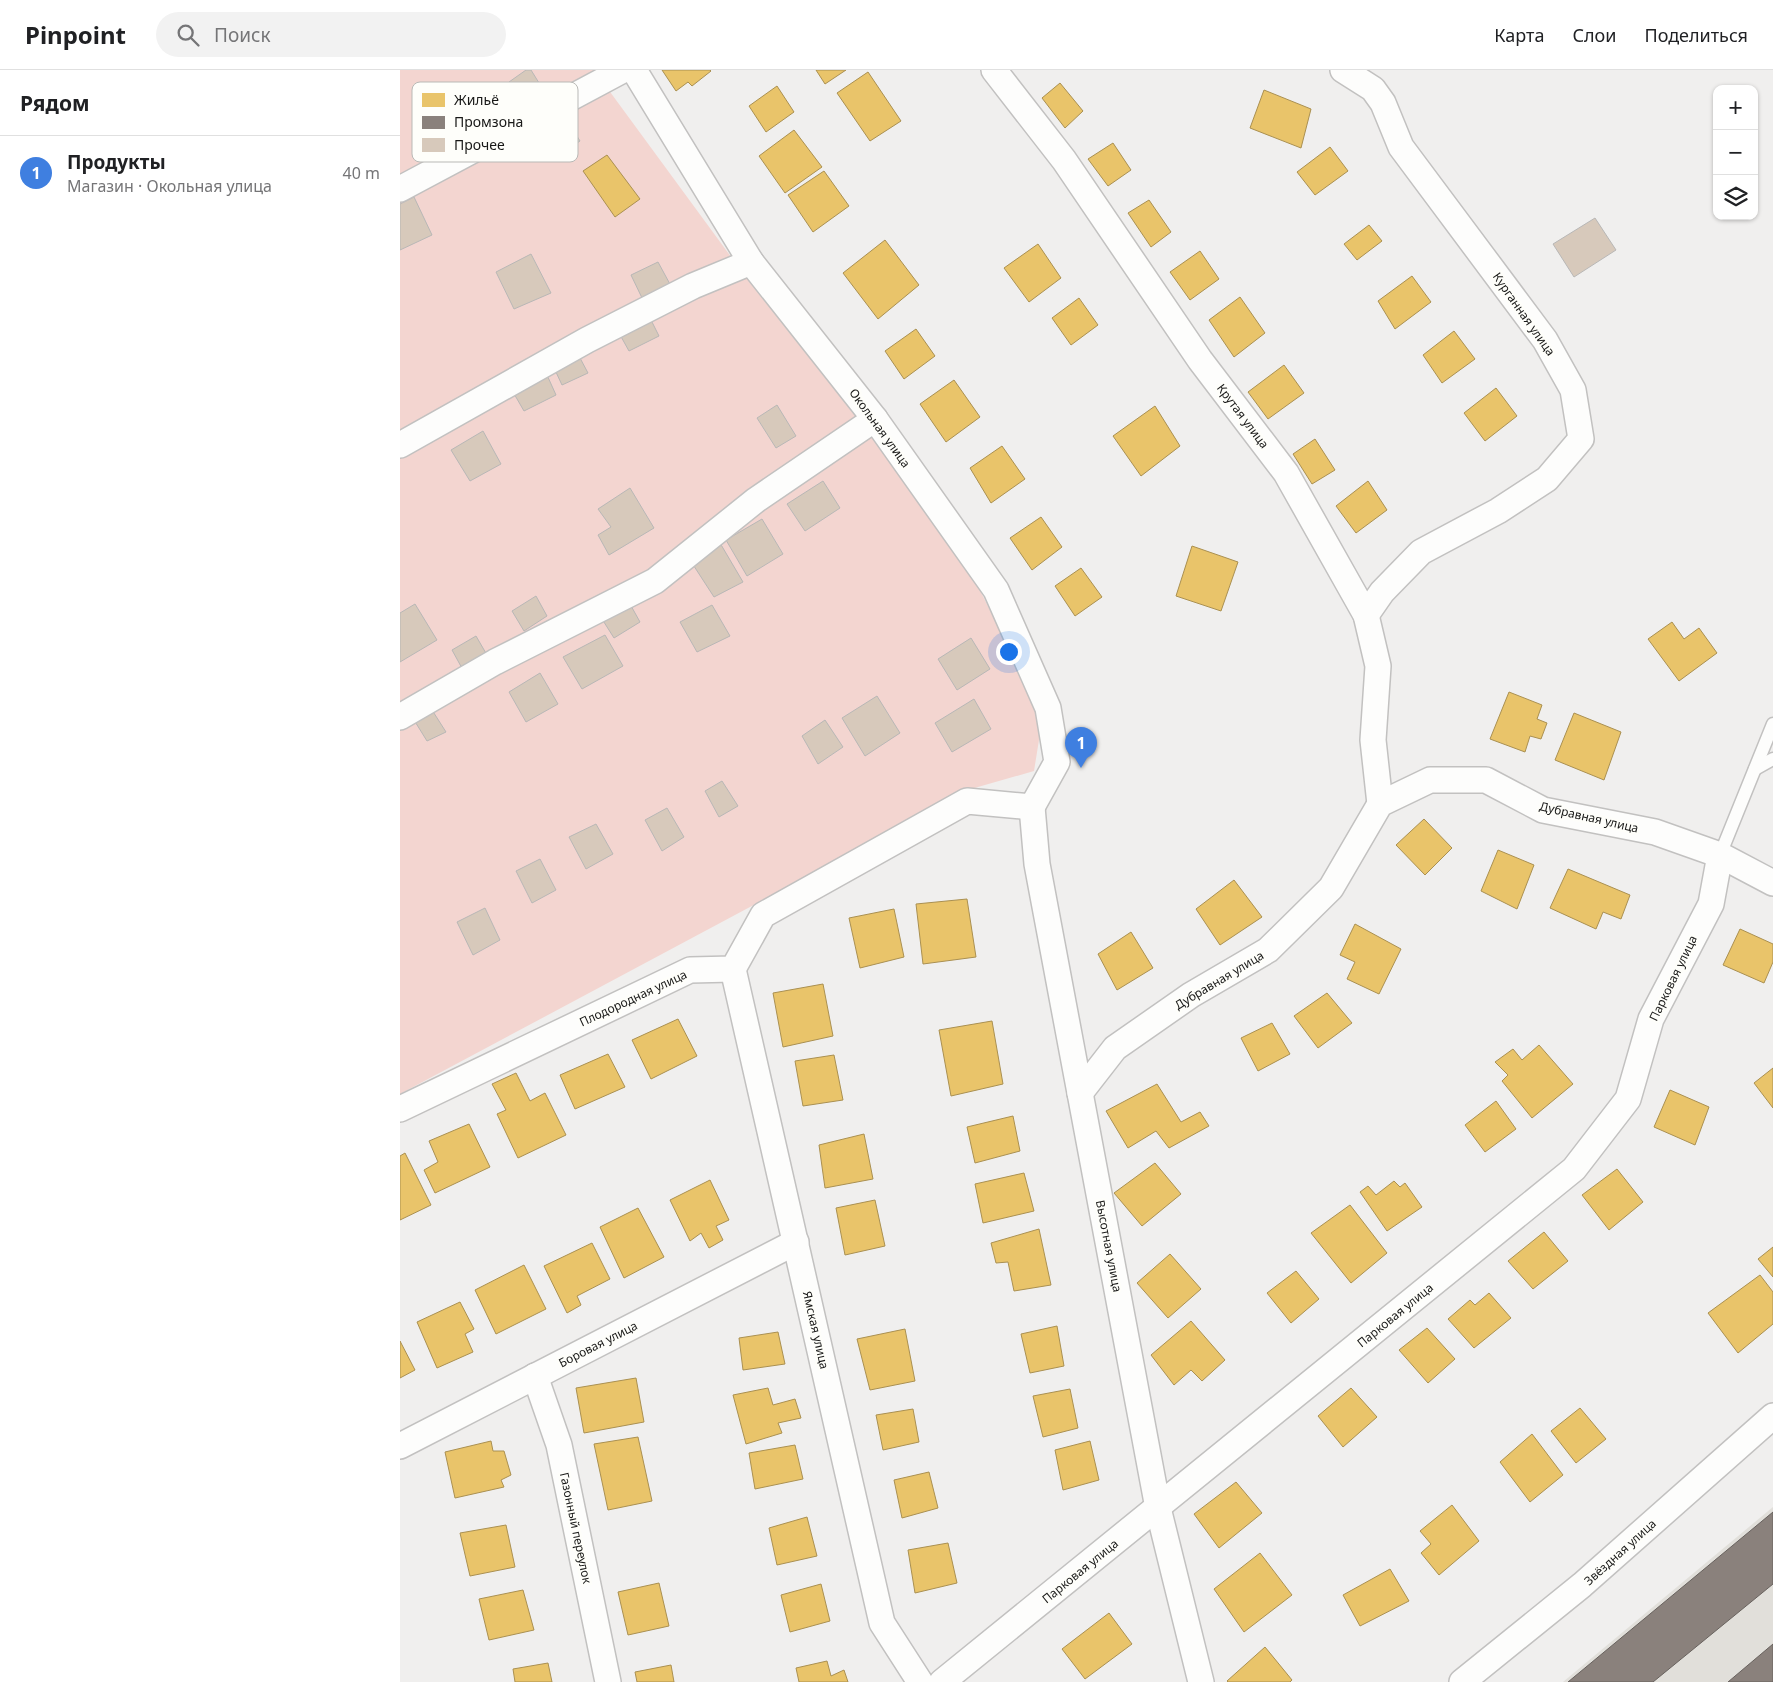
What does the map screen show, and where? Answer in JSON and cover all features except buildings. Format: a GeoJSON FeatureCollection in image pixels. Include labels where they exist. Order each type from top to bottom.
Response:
{"type":"FeatureCollection","features":[{"type":"Feature","properties":{"kind":"street"},"geometry":{"type":"LineString","coordinates":[[578,94],[623,70]]}},
{"type":"Feature","properties":{"kind":"street","name":"Окольная улица"},"geometry":{"type":"LineString","coordinates":[[634,70],[751,262],[875,420],[996,590],[1048,708],[1057,762],[1032,808]]}},
{"type":"Feature","properties":{"kind":"street","name":"Крутая улица"},"geometry":{"type":"LineString","coordinates":[[994,70],[1064,160],[1200,360],[1286,473],[1366,616],[1378,666],[1373,740],[1380,804]]}},
{"type":"Feature","properties":{"kind":"street","name":"Курганная улица"},"geometry":{"type":"LineString","coordinates":[[1343,70],[1372,89],[1384,103],[1401,147],[1545,340],[1573,390],[1581,439],[1547,479],[1498,511],[1421,552],[1382,592],[1366,616]]}},
{"type":"Feature","properties":{"kind":"street"},"geometry":{"type":"LineString","coordinates":[[400,189],[451,162]]}},
{"type":"Feature","properties":{"kind":"street"},"geometry":{"type":"LineString","coordinates":[[400,445],[588,340],[693,286],[751,262]]}},
{"type":"Feature","properties":{"kind":"street"},"geometry":{"type":"LineString","coordinates":[[400,717],[495,662],[655,581],[756,500],[875,420]]}},
{"type":"Feature","properties":{"kind":"street","name":"Дубравная улица"},"geometry":{"type":"LineString","coordinates":[[1080,1093],[1115,1048],[1191,995],[1268,950],[1332,888],[1380,804],[1430,780],[1486,780],[1543,810],[1655,832],[1720,855],[1773,882]]}},
{"type":"Feature","properties":{"kind":"street"},"geometry":{"type":"LineString","coordinates":[[733,969],[763,915],[967,801],[1032,808]]}},
{"type":"Feature","properties":{"kind":"street","name":"Высотная улица"},"geometry":{"type":"LineString","coordinates":[[1032,808],[1037,864],[1158,1508],[1201,1682]]}},
{"type":"Feature","properties":{"kind":"street","name":"Парковая улица"},"geometry":{"type":"LineString","coordinates":[[942,1682],[1574,1169],[1628,1099],[1651,1019],[1710,904],[1720,855]]}},
{"type":"Feature","properties":{"kind":"street","name":"Плодородная улица"},"geometry":{"type":"LineString","coordinates":[[400,1109],[690,970],[733,969]]}},
{"type":"Feature","properties":{"kind":"street","name":"Ямская улица"},"geometry":{"type":"LineString","coordinates":[[733,969],[882,1623],[920,1682]]}},
{"type":"Feature","properties":{"kind":"street","name":"Боровая улица"},"geometry":{"type":"LineString","coordinates":[[400,1446],[796,1242]]}},
{"type":"Feature","properties":{"kind":"street","name":"Газонный переулок"},"geometry":{"type":"LineString","coordinates":[[535,1376],[559,1446],[608,1682]]}},
{"type":"Feature","properties":{"kind":"street","name":"Звёздная улица"},"geometry":{"type":"LineString","coordinates":[[1462,1682],[1582,1585],[1773,1416]]}},
{"type":"Feature","properties":{"kind":"lane"},"geometry":{"type":"LineString","coordinates":[[1720,855],[1773,724]]}},
{"type":"Feature","properties":{"kind":"lane"},"geometry":{"type":"LineString","coordinates":[[1755,769],[1773,760]]}},
{"type":"Feature","properties":{"kind":"shaded area"},"geometry":{"type":"Polygon","coordinates":[[[400,70],[594,70],[748,280],[956,543],[1043,715],[1034,771],[971,789],[400,1094],[400,70]]]}},
{"type":"Feature","properties":{"kind":"shaded area"},"geometry":{"type":"Polygon","coordinates":[[[1773,1507],[1773,1682],[1563,1682],[1773,1507]]]}},
{"type":"Feature","properties":{"kind":"place","name":"Продукты"},"geometry":{"type":"Point","coordinates":[1081,768]}}]}
